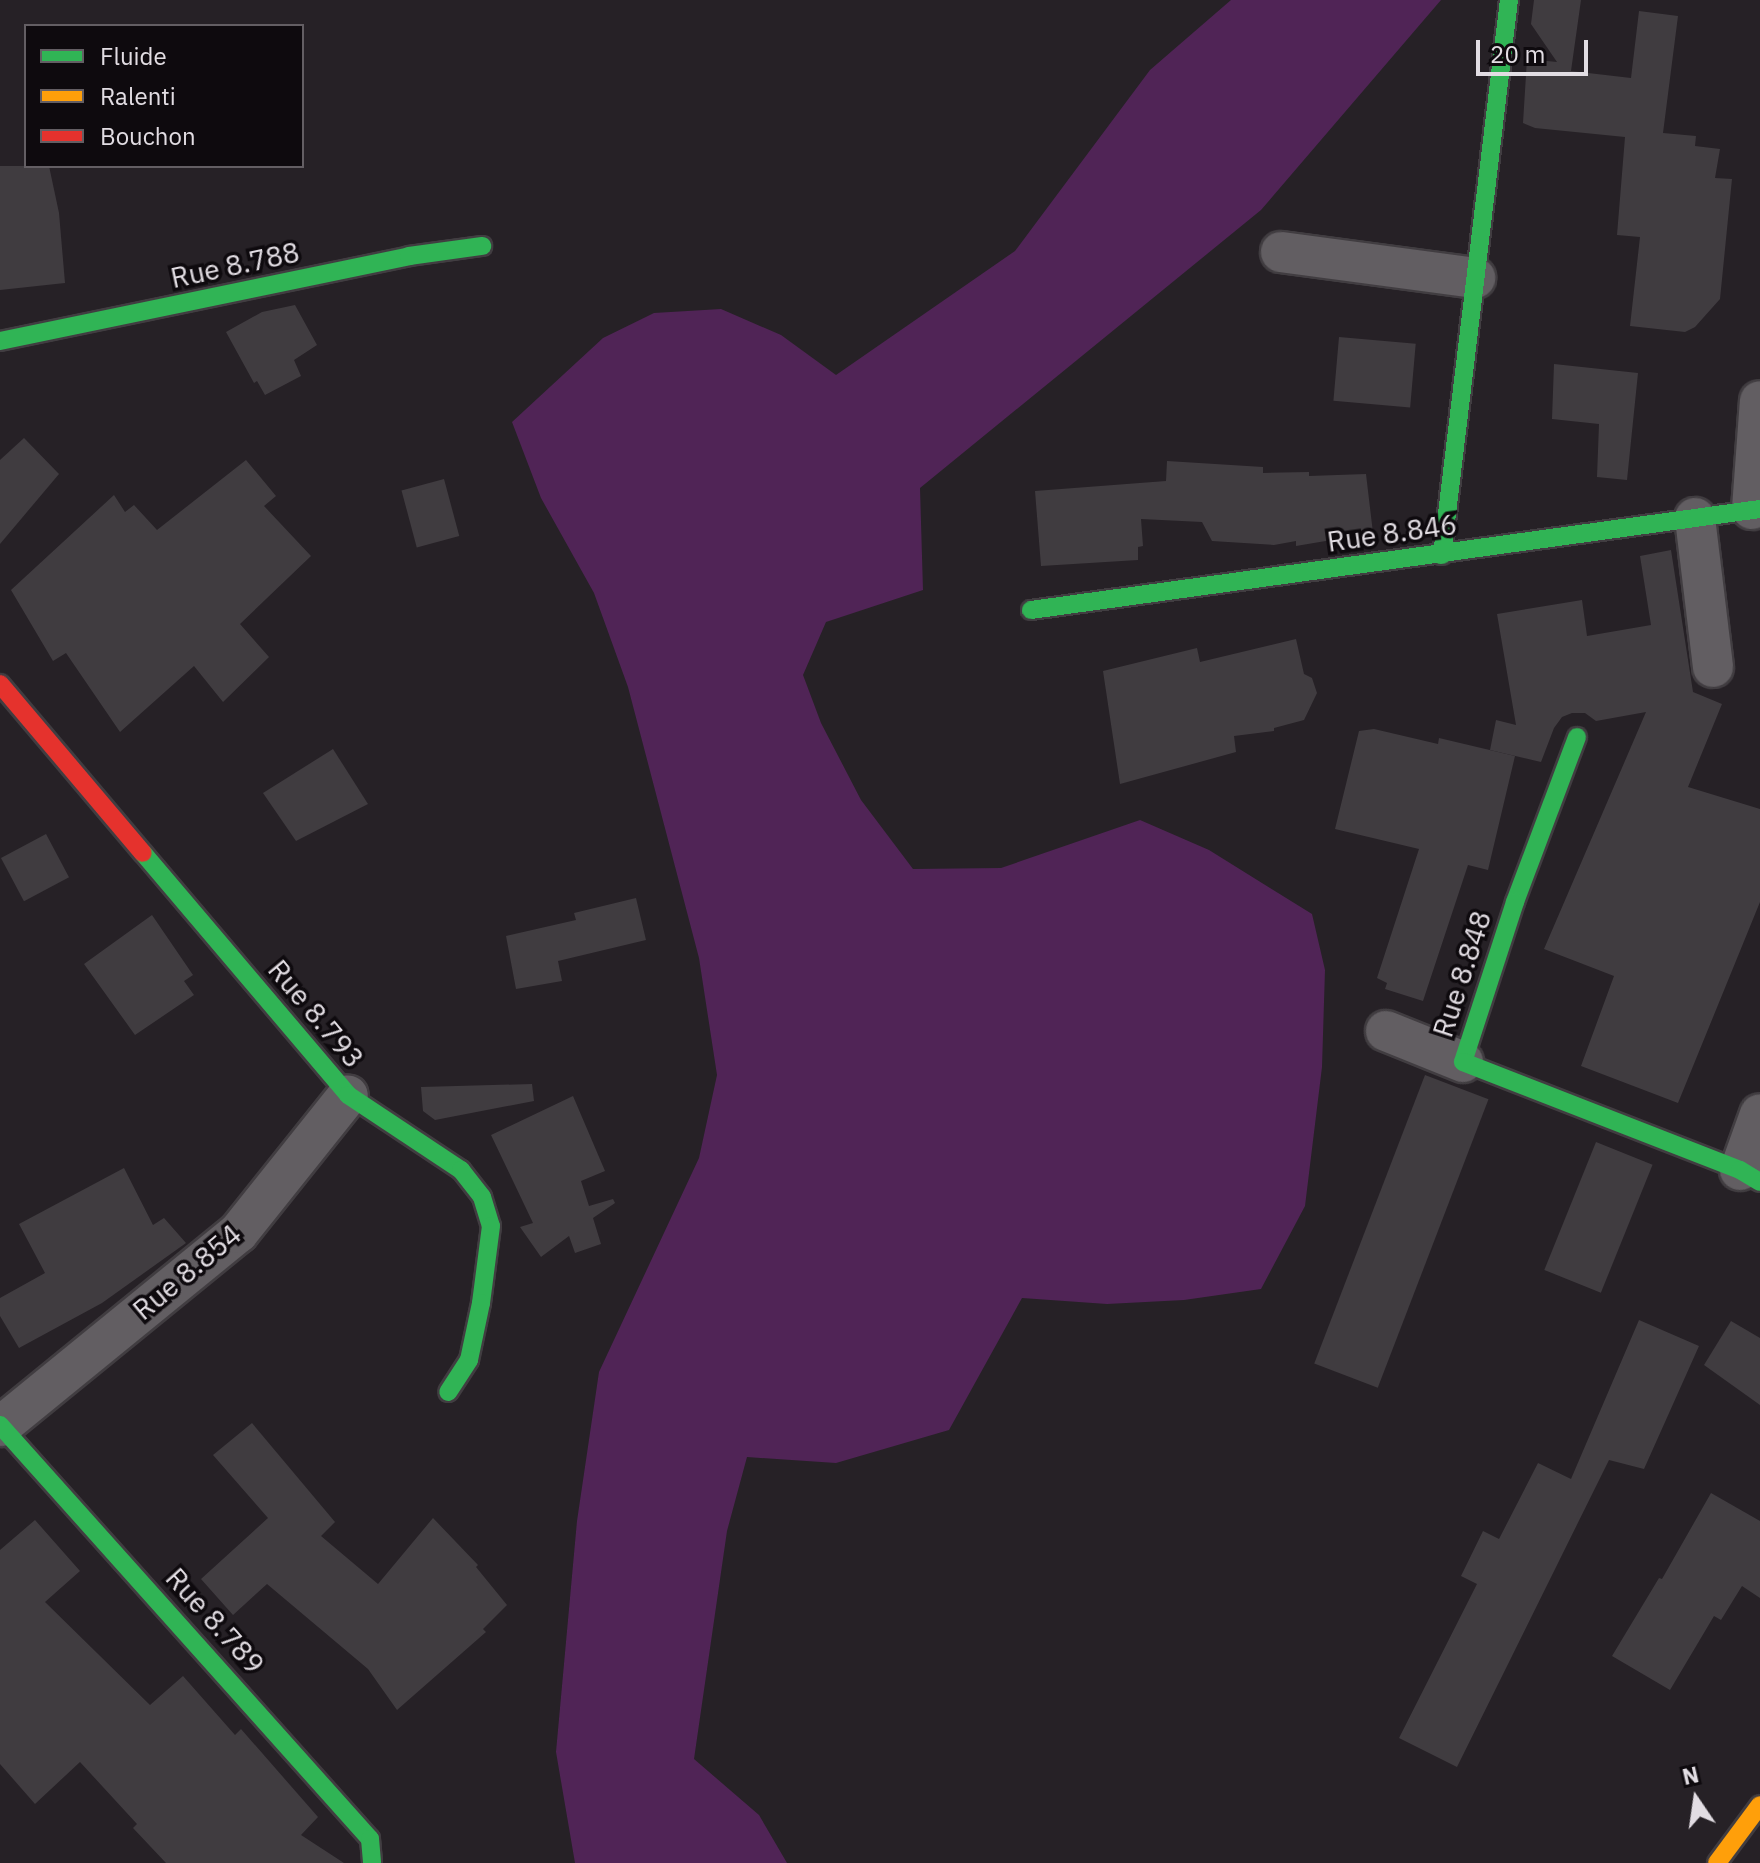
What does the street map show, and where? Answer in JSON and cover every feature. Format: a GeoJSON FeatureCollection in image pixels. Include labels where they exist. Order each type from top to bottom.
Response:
{"type":"FeatureCollection","features":[{"type":"Feature","properties":{"kind":"main road"},"geometry":{"type":"LineString","coordinates":[[1442,555],[1509,0]]}},
{"type":"Feature","properties":{"kind":"main road","name":"Rue 8.788"},"geometry":{"type":"LineString","coordinates":[[0,341],[409,256],[482,246]]}},
{"type":"Feature","properties":{"kind":"main road","name":"Rue 8.846"},"geometry":{"type":"LineString","coordinates":[[1031,610],[1756,509]]}},
{"type":"Feature","properties":{"kind":"main road","name":"Rue 8.793"},"geometry":{"type":"LineString","coordinates":[[0,684],[348,1095],[461,1170],[482,1197],[491,1226],[481,1303],[469,1360],[448,1392]]}},
{"type":"Feature","properties":{"kind":"main road","name":"Rue 8.848"},"geometry":{"type":"LineString","coordinates":[[1577,737],[1515,902],[1463,1062],[1750,1176]]}},
{"type":"Feature","properties":{"kind":"main road","name":"Rue 8.789"},"geometry":{"type":"LineString","coordinates":[[0,1426],[227,1675],[370,1839],[372,1863]]}},
{"type":"Feature","properties":{"kind":"main road"},"geometry":{"type":"LineString","coordinates":[[1717,1863],[1760,1805]]}},
{"type":"Feature","properties":{"kind":"street"},"geometry":{"type":"LineString","coordinates":[[1281,252],[1475,278]]}},
{"type":"Feature","properties":{"kind":"street"},"geometry":{"type":"LineString","coordinates":[[1756,509],[1760,401]]}},
{"type":"Feature","properties":{"kind":"street"},"geometry":{"type":"LineString","coordinates":[[1695,518],[1713,667]]}},
{"type":"Feature","properties":{"kind":"street"},"geometry":{"type":"LineString","coordinates":[[1386,1031],[1463,1062]]}},
{"type":"Feature","properties":{"kind":"street","name":"Rue 8.854"},"geometry":{"type":"LineString","coordinates":[[0,1426],[238,1233],[348,1095]]}},
{"type":"Feature","properties":{"kind":"street"},"geometry":{"type":"LineString","coordinates":[[1750,1176],[1760,1114]]}},
{"type":"Feature","properties":{"kind":"shaded area"},"geometry":{"type":"Polygon","coordinates":[[[1231,0],[1441,0],[1261,210],[920,488],[923,590],[826,622],[803,675],[821,723],[861,800],[913,869],[1001,868],[1140,820],[1209,850],[1312,914],[1325,970],[1322,1067],[1305,1206],[1261,1289],[1184,1300],[1107,1304],[1022,1298],[949,1430],[836,1463],[747,1457],[727,1531],[694,1759],[759,1815],[787,1863],[575,1863],[556,1752],[577,1521],[599,1372],[699,1158],[717,1075],[699,958],[628,687],[594,593],[541,498],[512,422],[603,338],[654,313],[721,309],[781,335],[836,375],[1015,251],[1150,70],[1231,0]]]}},
{"type":"Feature","properties":{"kind":"building"},"geometry":{"type":"Polygon","coordinates":[[[1534,0],[1581,0],[1571,71],[1631,78],[1639,11],[1678,16],[1663,133],[1696,136],[1695,146],[1720,149],[1715,178],[1732,179],[1720,299],[1695,327],[1685,332],[1630,326],[1640,237],[1617,235],[1625,137],[1535,128],[1523,123],[1527,59],[1557,62],[1531,24],[1534,0]]]}},
{"type":"Feature","properties":{"kind":"building"},"geometry":{"type":"Polygon","coordinates":[[[0,166],[49,168],[59,213],[65,283],[0,290],[0,166]]]}},
{"type":"Feature","properties":{"kind":"building"},"geometry":{"type":"Polygon","coordinates":[[[295,305],[317,345],[294,360],[301,376],[265,395],[257,381],[254,383],[226,332],[262,312],[295,305]]]}},
{"type":"Feature","properties":{"kind":"building"},"geometry":{"type":"Polygon","coordinates":[[[1339,337],[1416,344],[1410,407],[1333,401],[1339,337]]]}},
{"type":"Feature","properties":{"kind":"building"},"geometry":{"type":"Polygon","coordinates":[[[1554,364],[1638,373],[1627,480],[1597,477],[1599,424],[1552,419],[1554,364]]]}},
{"type":"Feature","properties":{"kind":"building"},"geometry":{"type":"Polygon","coordinates":[[[24,438],[59,474],[0,544],[0,460],[24,438]]]}},
{"type":"Feature","properties":{"kind":"building"},"geometry":{"type":"Polygon","coordinates":[[[246,460],[276,496],[264,506],[311,556],[240,624],[269,657],[223,702],[194,666],[120,732],[66,653],[53,661],[11,590],[114,495],[125,512],[134,505],[157,530],[246,460]]]}},
{"type":"Feature","properties":{"kind":"building"},"geometry":{"type":"Polygon","coordinates":[[[1167,461],[1263,467],[1263,473],[1309,472],[1309,476],[1366,474],[1373,533],[1296,546],[1296,541],[1274,545],[1212,541],[1202,522],[1141,519],[1143,546],[1138,547],[1138,560],[1041,566],[1035,491],[1166,481],[1167,461]]]}},
{"type":"Feature","properties":{"kind":"building"},"geometry":{"type":"Polygon","coordinates":[[[444,479],[459,536],[417,547],[401,490],[444,479]]]}},
{"type":"Feature","properties":{"kind":"building"},"geometry":{"type":"Polygon","coordinates":[[[1671,550],[1693,692],[1722,704],[1688,787],[1760,809],[1760,902],[1678,1103],[1581,1066],[1614,976],[1544,949],[1646,712],[1596,721],[1585,713],[1562,717],[1554,728],[1541,762],[1490,750],[1496,720],[1516,725],[1497,614],[1582,600],[1587,636],[1651,625],[1640,556],[1671,550]]]}},
{"type":"Feature","properties":{"kind":"building"},"geometry":{"type":"Polygon","coordinates":[[[1296,639],[1304,674],[1312,678],[1317,693],[1304,720],[1274,728],[1274,731],[1234,736],[1236,752],[1120,784],[1103,671],[1197,648],[1200,662],[1296,639]]]}},
{"type":"Feature","properties":{"kind":"building"},"geometry":{"type":"Polygon","coordinates":[[[1374,729],[1438,744],[1439,738],[1515,756],[1488,870],[1468,865],[1423,1001],[1385,989],[1387,983],[1377,978],[1419,849],[1335,829],[1359,731],[1374,729]]]}},
{"type":"Feature","properties":{"kind":"building"},"geometry":{"type":"Polygon","coordinates":[[[333,749],[368,804],[296,841],[263,793],[333,749]]]}},
{"type":"Feature","properties":{"kind":"building"},"geometry":{"type":"Polygon","coordinates":[[[46,834],[69,877],[24,901],[1,858],[46,834]]]}},
{"type":"Feature","properties":{"kind":"building"},"geometry":{"type":"Polygon","coordinates":[[[636,898],[646,940],[558,961],[562,981],[516,989],[506,936],[576,920],[574,913],[636,898]]]}},
{"type":"Feature","properties":{"kind":"building"},"geometry":{"type":"Polygon","coordinates":[[[152,915],[193,975],[184,981],[194,995],[135,1035],[84,964],[152,915]]]}},
{"type":"Feature","properties":{"kind":"building"},"geometry":{"type":"Polygon","coordinates":[[[1425,1075],[1488,1099],[1378,1388],[1314,1363],[1425,1075]]]}},
{"type":"Feature","properties":{"kind":"building"},"geometry":{"type":"Polygon","coordinates":[[[532,1084],[534,1101],[435,1120],[423,1111],[421,1087],[532,1084]]]}},
{"type":"Feature","properties":{"kind":"building"},"geometry":{"type":"Polygon","coordinates":[[[573,1096],[605,1171],[581,1181],[589,1206],[613,1199],[615,1203],[593,1218],[601,1244],[575,1253],[569,1236],[541,1257],[520,1227],[533,1223],[491,1135],[573,1096]]]}},
{"type":"Feature","properties":{"kind":"building"},"geometry":{"type":"Polygon","coordinates":[[[1596,1142],[1653,1165],[1601,1293],[1544,1270],[1596,1142]]]}},
{"type":"Feature","properties":{"kind":"building"},"geometry":{"type":"Polygon","coordinates":[[[124,1168],[153,1225],[164,1218],[186,1243],[102,1303],[19,1348],[0,1316],[0,1298],[45,1273],[19,1224],[124,1168]]]}},
{"type":"Feature","properties":{"kind":"building"},"geometry":{"type":"Polygon","coordinates":[[[1639,1320],[1699,1346],[1644,1469],[1609,1460],[1457,1767],[1399,1738],[1477,1584],[1461,1576],[1483,1531],[1499,1539],[1538,1463],[1571,1479],[1639,1320]]]}},
{"type":"Feature","properties":{"kind":"building"},"geometry":{"type":"Polygon","coordinates":[[[1731,1321],[1760,1338],[1760,1405],[1704,1365],[1731,1321]]]}},
{"type":"Feature","properties":{"kind":"building"},"geometry":{"type":"Polygon","coordinates":[[[252,1423],[335,1522],[321,1536],[378,1584],[433,1518],[478,1565],[476,1567],[507,1605],[483,1629],[486,1632],[397,1710],[368,1669],[267,1584],[233,1615],[201,1579],[268,1518],[213,1455],[252,1423]]]}},
{"type":"Feature","properties":{"kind":"building"},"geometry":{"type":"Polygon","coordinates":[[[1711,1493],[1760,1521],[1760,1598],[1742,1586],[1721,1620],[1714,1616],[1670,1690],[1612,1656],[1659,1578],[1662,1579],[1711,1493]]]}},
{"type":"Feature","properties":{"kind":"building"},"geometry":{"type":"Polygon","coordinates":[[[35,1520],[80,1571],[45,1602],[150,1705],[183,1676],[235,1735],[241,1729],[318,1817],[301,1835],[344,1863],[166,1863],[133,1828],[137,1824],[80,1762],[35,1804],[0,1764],[0,1550],[35,1520]]]}},
{"type":"Feature","properties":{"kind":"traffic: fast"},"geometry":{"type":"LineString","coordinates":[[1442,555],[1509,0]]}},
{"type":"Feature","properties":{"kind":"traffic: fast"},"geometry":{"type":"LineString","coordinates":[[0,341],[409,256],[482,246]]}},
{"type":"Feature","properties":{"kind":"traffic: fast"},"geometry":{"type":"LineString","coordinates":[[1031,610],[1760,509]]}},
{"type":"Feature","properties":{"kind":"traffic: fast"},"geometry":{"type":"LineString","coordinates":[[1577,737],[1515,902],[1463,1062],[1740,1170],[1760,1182]]}},
{"type":"Feature","properties":{"kind":"traffic: fast"},"geometry":{"type":"LineString","coordinates":[[143,853],[348,1095],[461,1170],[482,1197],[491,1226],[481,1303],[469,1360],[448,1392]]}},
{"type":"Feature","properties":{"kind":"traffic: fast"},"geometry":{"type":"LineString","coordinates":[[0,1425],[370,1839],[372,1863]]}},
{"type":"Feature","properties":{"kind":"traffic: slow"},"geometry":{"type":"LineString","coordinates":[[1717,1863],[1760,1805]]}},
{"type":"Feature","properties":{"kind":"traffic: jam"},"geometry":{"type":"LineString","coordinates":[[0,684],[143,853]]}}]}
